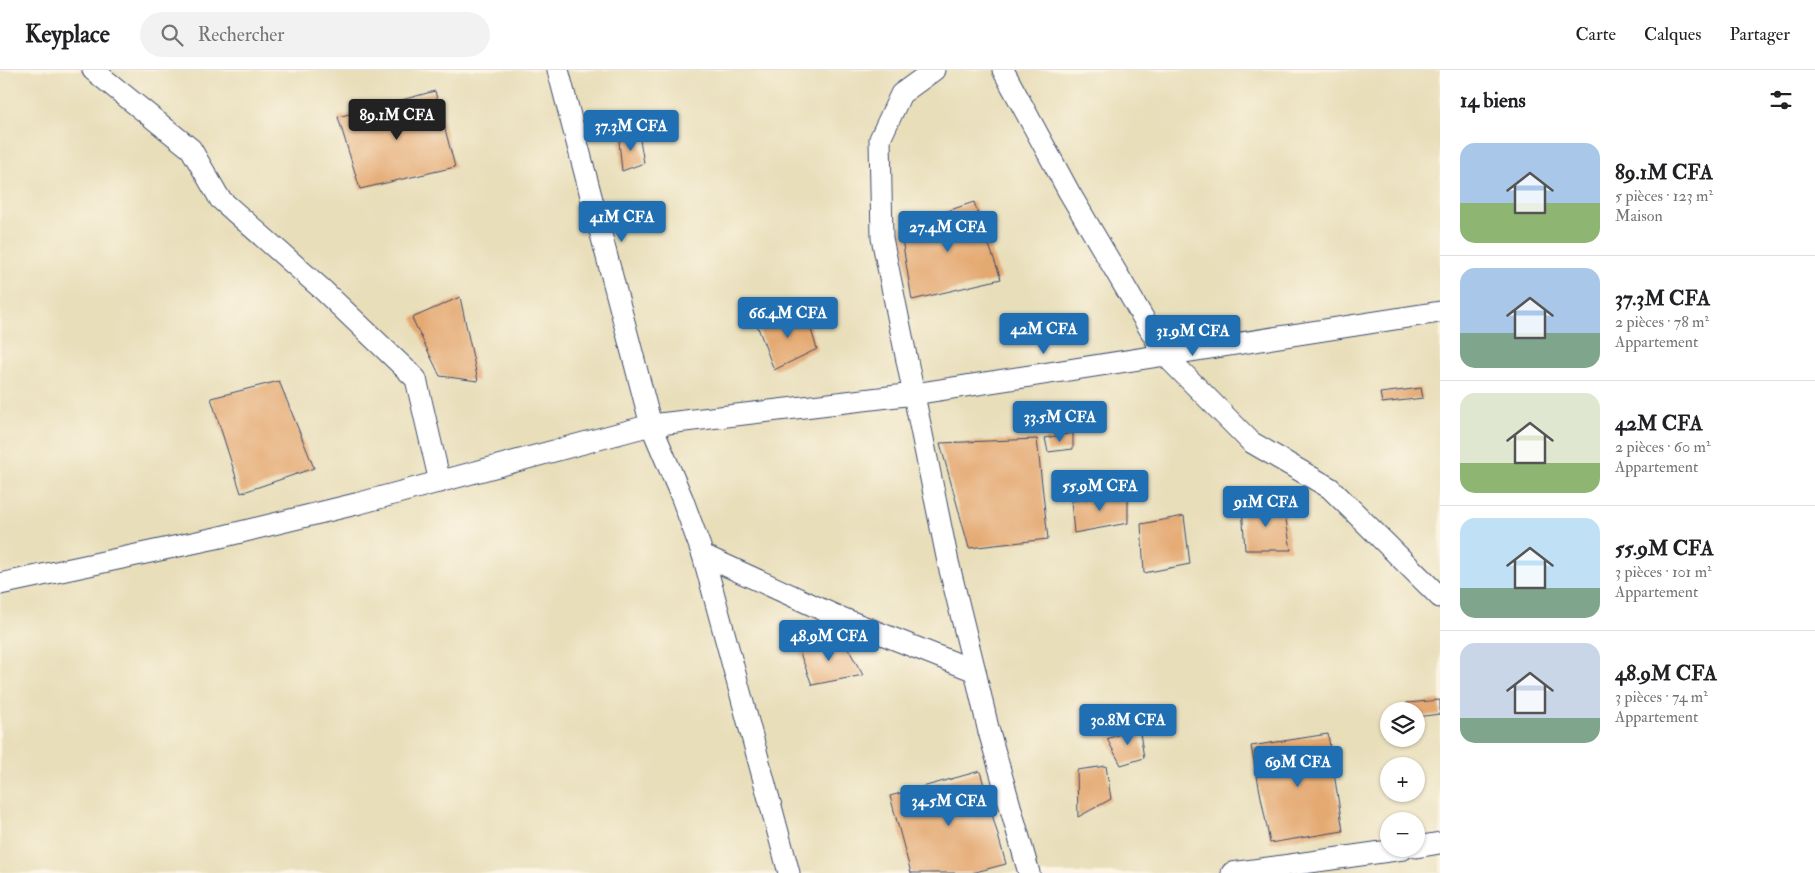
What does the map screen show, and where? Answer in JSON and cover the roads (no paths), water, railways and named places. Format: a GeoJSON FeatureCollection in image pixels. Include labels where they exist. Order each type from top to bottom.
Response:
{"type":"FeatureCollection","features":[{"type":"Feature","properties":{"kind":"street"},"geometry":{"type":"LineString","coordinates":[[93,70],[191,149],[220,199],[322,290],[416,379],[440,482]]}},
{"type":"Feature","properties":{"kind":"street"},"geometry":{"type":"LineString","coordinates":[[558,70],[651,425],[682,498],[702,554],[789,873]]}},
{"type":"Feature","properties":{"kind":"street"},"geometry":{"type":"LineString","coordinates":[[934,70],[901,94],[880,138],[882,238],[948,562],[988,728],[1029,873]]}},
{"type":"Feature","properties":{"kind":"street"},"geometry":{"type":"LineString","coordinates":[[1004,70],[1069,192],[1165,355],[1251,442],[1330,488],[1440,597]]}},
{"type":"Feature","properties":{"kind":"street"},"geometry":{"type":"LineString","coordinates":[[0,584],[216,538],[440,482],[651,425],[914,394],[1440,312]]}},
{"type":"Feature","properties":{"kind":"street"},"geometry":{"type":"LineString","coordinates":[[702,554],[834,615],[975,670]]}},
{"type":"Feature","properties":{"kind":"street"},"geometry":{"type":"LineString","coordinates":[[1425,846],[1440,844]]}},
{"type":"Feature","properties":{"kind":"street"},"geometry":{"type":"LineString","coordinates":[[1232,873],[1380,852]]}}]}
